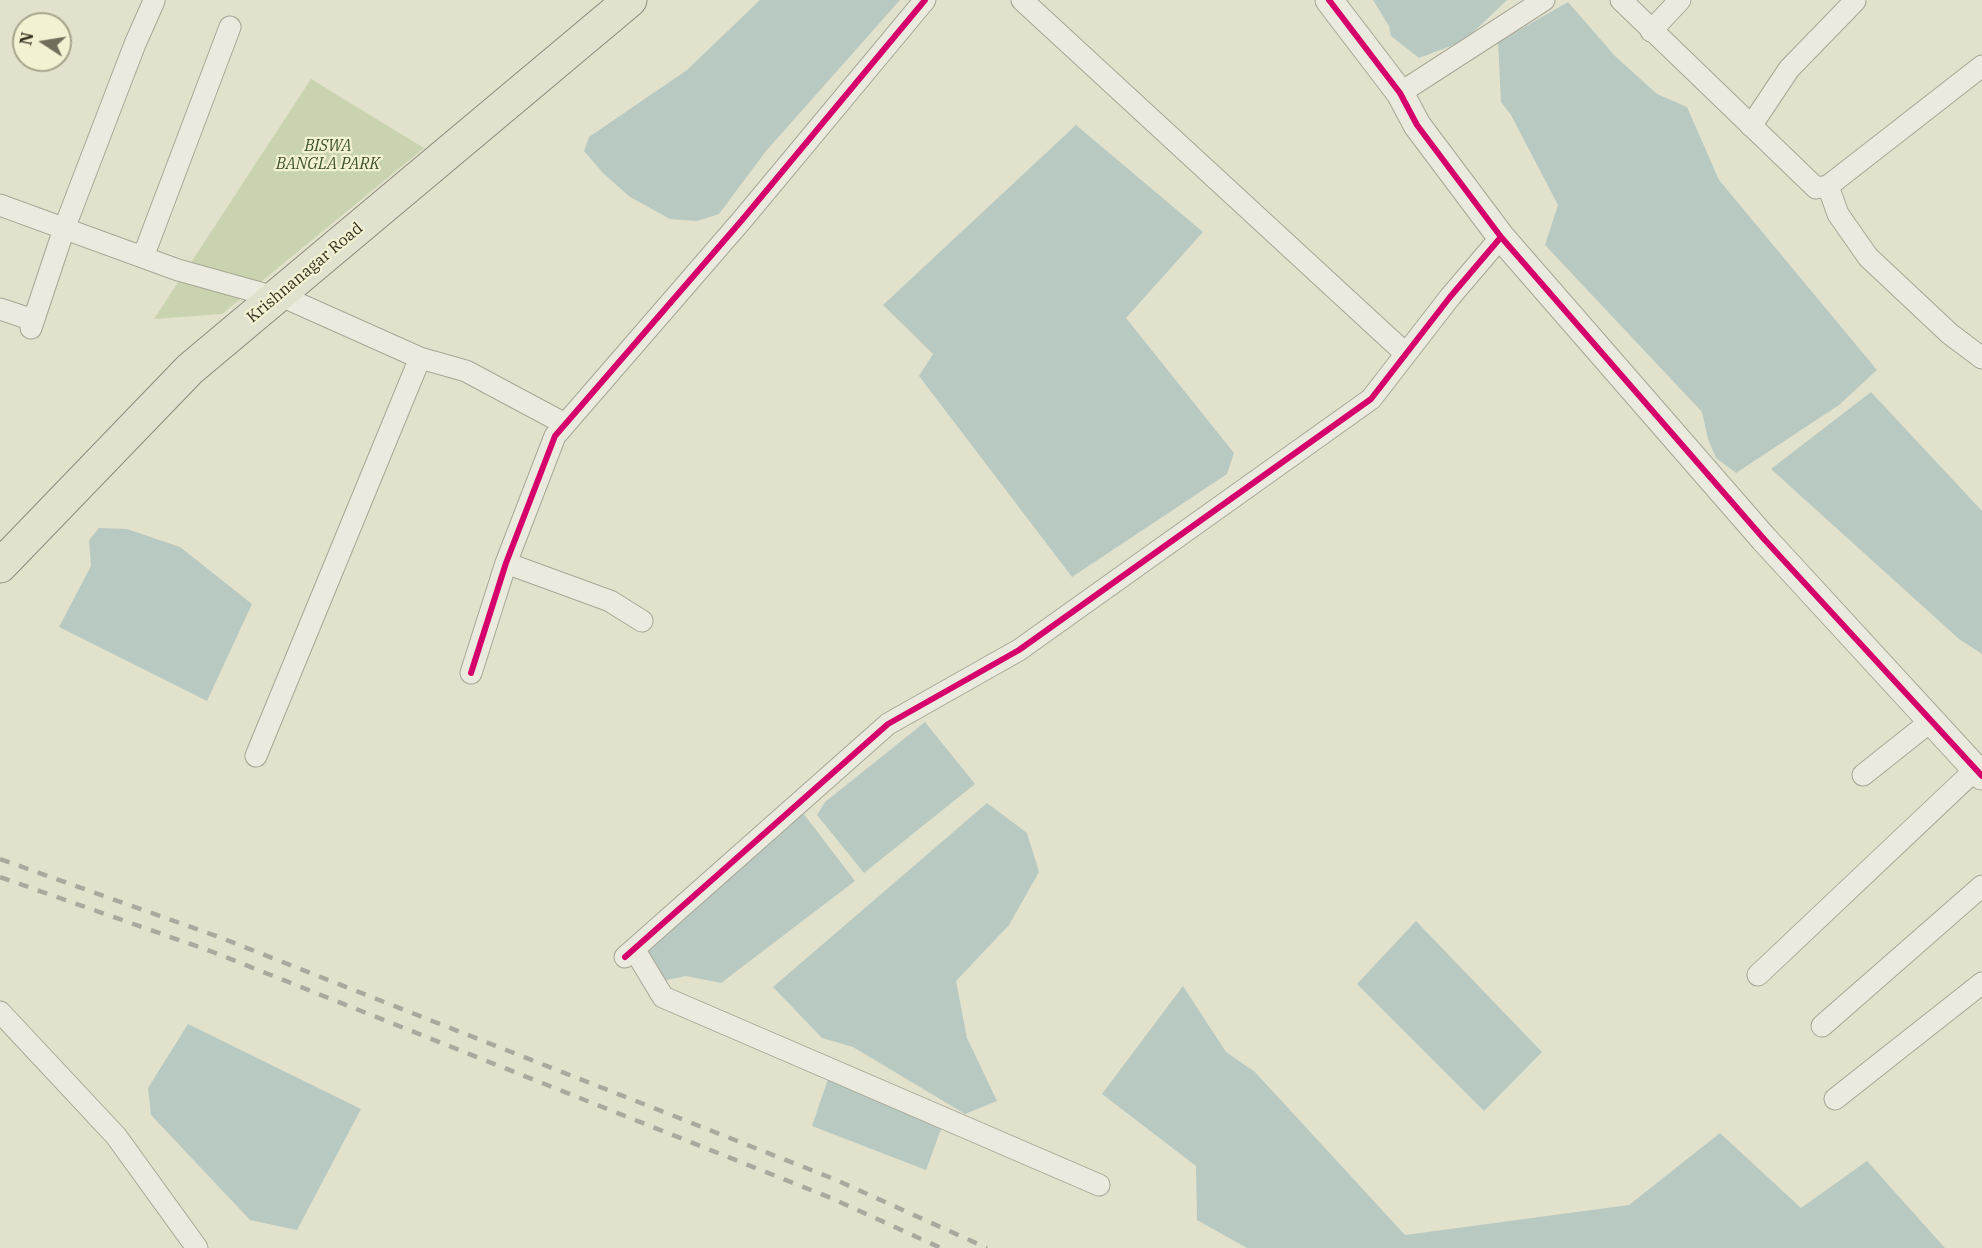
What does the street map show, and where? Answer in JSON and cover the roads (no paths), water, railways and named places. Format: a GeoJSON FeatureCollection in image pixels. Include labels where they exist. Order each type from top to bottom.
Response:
{"type":"FeatureCollection","features":[{"type":"Feature","properties":{"kind":"main road","name":"Krishnanagar Road"},"geometry":{"type":"LineString","coordinates":[[0,566],[190,369],[630,0]]}},
{"type":"Feature","properties":{"kind":"street"},"geometry":{"type":"LineString","coordinates":[[471,673],[506,563],[555,436],[742,220],[925,0]]}},
{"type":"Feature","properties":{"kind":"street"},"geometry":{"type":"LineString","coordinates":[[1329,0],[1400,93],[1417,125],[1502,237],[1764,539],[1979,773],[1758,975]]}},
{"type":"Feature","properties":{"kind":"street"},"geometry":{"type":"LineString","coordinates":[[1400,93],[1544,0]]}},
{"type":"Feature","properties":{"kind":"street"},"geometry":{"type":"LineString","coordinates":[[1621,0],[1816,188],[1828,186],[1982,66]]}},
{"type":"Feature","properties":{"kind":"street"},"geometry":{"type":"LineString","coordinates":[[1651,30],[1680,0]]}},
{"type":"Feature","properties":{"kind":"street"},"geometry":{"type":"LineString","coordinates":[[1751,126],[1789,69],[1855,1]]}},
{"type":"Feature","properties":{"kind":"street"},"geometry":{"type":"LineString","coordinates":[[0,309],[32,324],[64,229],[154,2]]}},
{"type":"Feature","properties":{"kind":"street"},"geometry":{"type":"LineString","coordinates":[[1033,4],[1406,354]]}},
{"type":"Feature","properties":{"kind":"street"},"geometry":{"type":"LineString","coordinates":[[143,257],[230,27]]}},
{"type":"Feature","properties":{"kind":"street"},"geometry":{"type":"LineString","coordinates":[[1828,186],[1838,214],[1868,257],[1950,334],[1982,358]]}},
{"type":"Feature","properties":{"kind":"street"},"geometry":{"type":"LineString","coordinates":[[0,205],[178,270],[275,297],[279,295],[420,358],[466,371],[565,424]]}},
{"type":"Feature","properties":{"kind":"street"},"geometry":{"type":"LineString","coordinates":[[1099,1185],[663,997],[629,953],[888,724],[1019,650],[1371,399],[1502,237]]}},
{"type":"Feature","properties":{"kind":"street"},"geometry":{"type":"LineString","coordinates":[[256,756],[420,358]]}},
{"type":"Feature","properties":{"kind":"street"},"geometry":{"type":"LineString","coordinates":[[506,563],[610,601],[642,621]]}},
{"type":"Feature","properties":{"kind":"street"},"geometry":{"type":"LineString","coordinates":[[1863,775],[1931,721]]}},
{"type":"Feature","properties":{"kind":"street"},"geometry":{"type":"LineString","coordinates":[[1822,1026],[1982,886]]}},
{"type":"Feature","properties":{"kind":"street"},"geometry":{"type":"LineString","coordinates":[[1834,1100],[1982,983]]}},
{"type":"Feature","properties":{"kind":"street"},"geometry":{"type":"LineString","coordinates":[[0,1012],[116,1136],[197,1248]]}},
{"type":"Feature","properties":{"kind":"railway"},"geometry":{"type":"LineString","coordinates":[[0,859],[219,937],[834,1179],[987,1248]]}},
{"type":"Feature","properties":{"kind":"railway"},"geometry":{"type":"LineString","coordinates":[[0,877],[213,952],[831,1198],[941,1248]]}},
{"type":"Feature","properties":{"kind":"park label","name":"BISWA BANGLA PARK"},"geometry":{"type":"Point","coordinates":[328,155]}}]}
